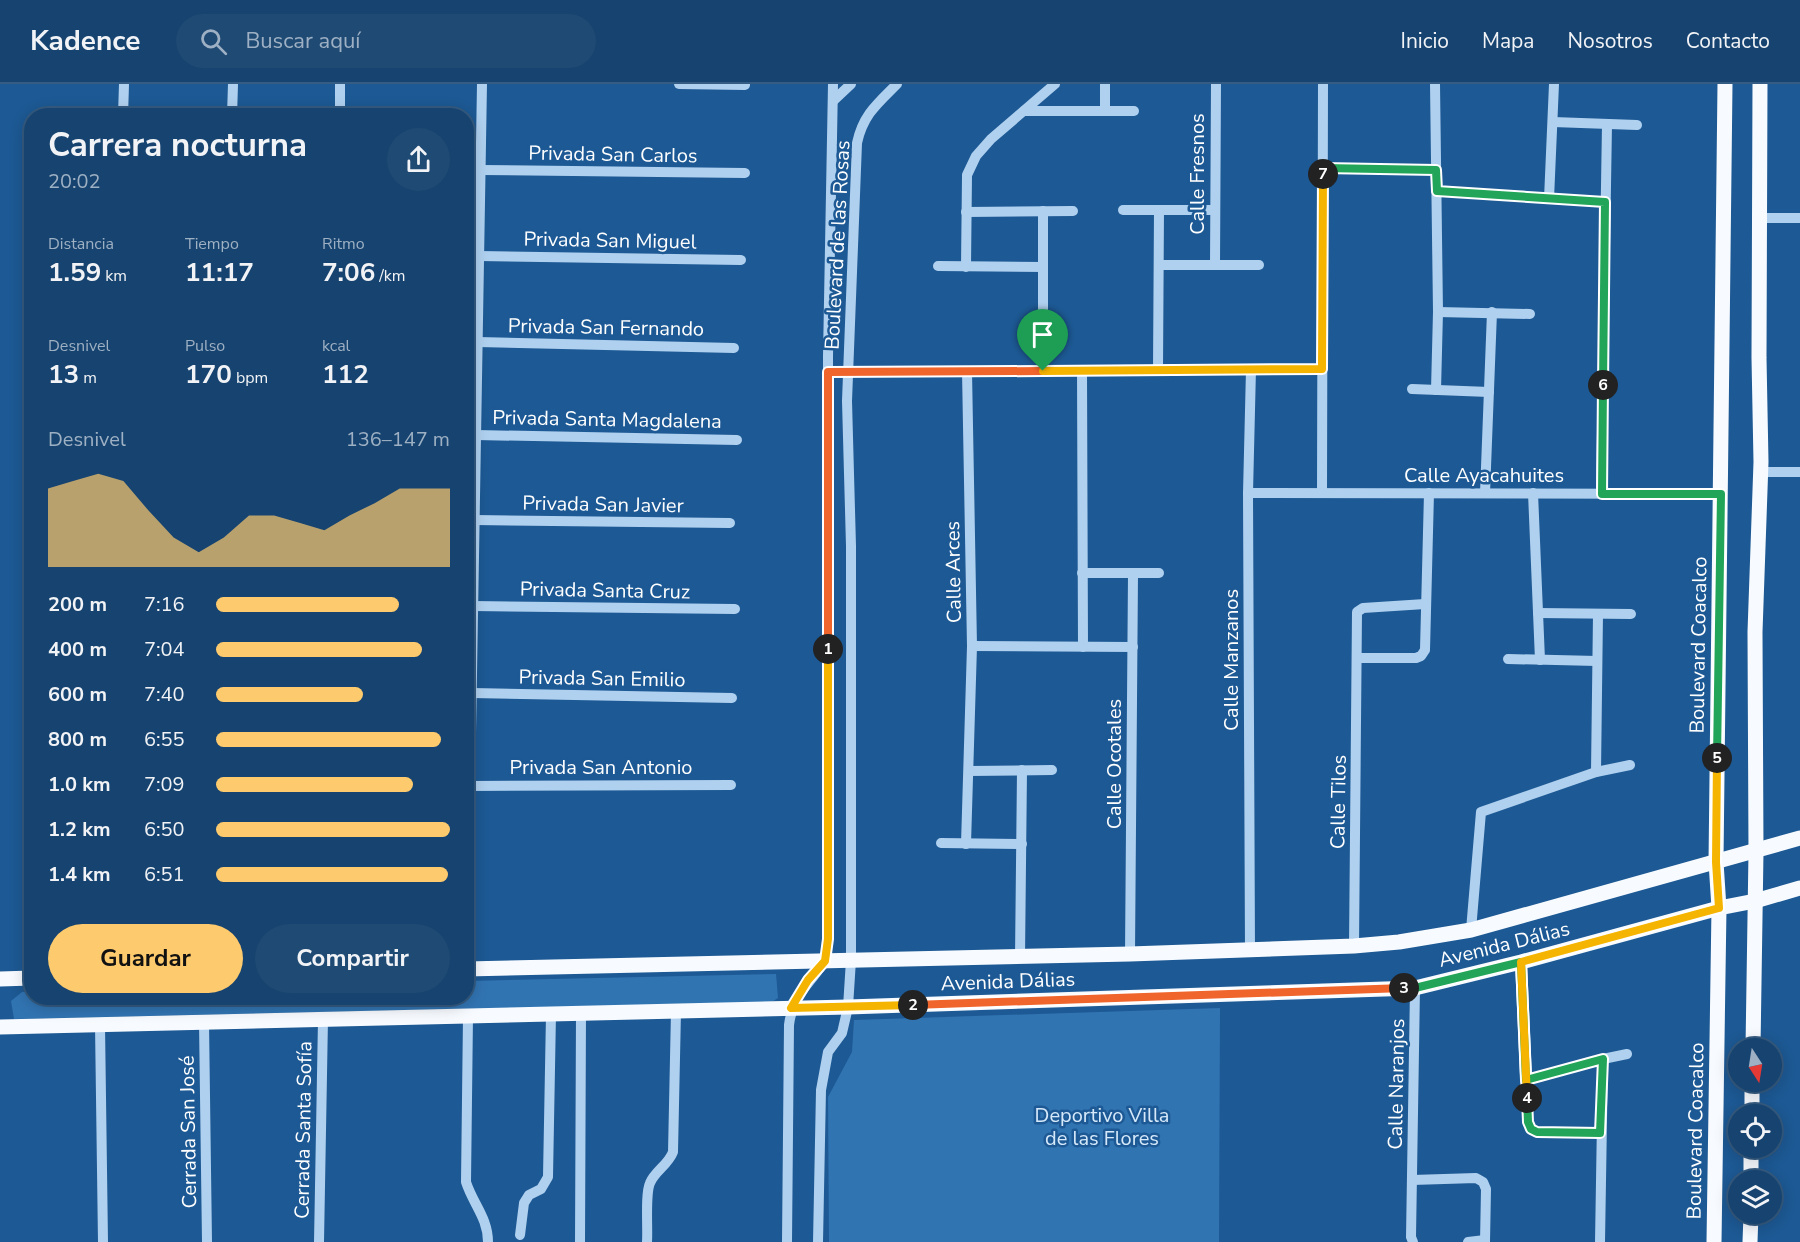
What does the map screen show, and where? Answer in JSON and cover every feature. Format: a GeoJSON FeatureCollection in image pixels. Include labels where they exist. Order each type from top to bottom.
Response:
{"type":"FeatureCollection","features":[{"type":"Feature","properties":{"kind":"main road","name":"Boulevard Coacalco"},"geometry":{"type":"LineString","coordinates":[[1714,1242],[1719,908],[1716,862],[1725,84]]}},
{"type":"Feature","properties":{"kind":"main road"},"geometry":{"type":"LineString","coordinates":[[1753,1038],[1756,852],[1755,632],[1761,472],[1760,84]]}},
{"type":"Feature","properties":{"kind":"main road","name":"Avenida Dálias"},"geometry":{"type":"LineString","coordinates":[[474,969],[1130,954],[1354,946],[1399,942],[1471,930],[1800,838]]}},
{"type":"Feature","properties":{"kind":"main road","name":"Avenida Dálias"},"geometry":{"type":"LineString","coordinates":[[0,1027],[848,1007],[1415,988],[1800,888]]}},
{"type":"Feature","properties":{"kind":"main road"},"geometry":{"type":"LineString","coordinates":[[0,979],[24,978]]}},
{"type":"Feature","properties":{"kind":"main road"},"geometry":{"type":"LineString","coordinates":[[1750,1224],[1750,1242]]}},
{"type":"Feature","properties":{"kind":"street"},"geometry":{"type":"LineString","coordinates":[[123,108],[124,84]]}},
{"type":"Feature","properties":{"kind":"street"},"geometry":{"type":"LineString","coordinates":[[232,108],[233,84]]}},
{"type":"Feature","properties":{"kind":"street"},"geometry":{"type":"LineString","coordinates":[[340,84],[340,108]]}},
{"type":"Feature","properties":{"kind":"street"},"geometry":{"type":"LineString","coordinates":[[474,535],[482,84]]}},
{"type":"Feature","properties":{"kind":"street"},"geometry":{"type":"LineString","coordinates":[[679,84],[745,85]]}},
{"type":"Feature","properties":{"kind":"street","name":"Boulevard de las Rosas"},"geometry":{"type":"LineString","coordinates":[[825,961],[828,939],[828,372],[833,84]]}},
{"type":"Feature","properties":{"kind":"street"},"geometry":{"type":"LineString","coordinates":[[834,99],[850,84]]}},
{"type":"Feature","properties":{"kind":"street","name":"Boulevard de las Rosas"},"geometry":{"type":"LineString","coordinates":[[818,1242],[819,1107],[828,1052],[842,1033],[848,1007],[851,960],[851,546],[848,400],[857,143],[861,126],[870,111],[897,84]]}},
{"type":"Feature","properties":{"kind":"street"},"geometry":{"type":"LineString","coordinates":[[966,267],[967,175],[976,156],[990,140],[1055,84]]}},
{"type":"Feature","properties":{"kind":"street"},"geometry":{"type":"LineString","coordinates":[[1105,84],[1106,111]]}},
{"type":"Feature","properties":{"kind":"street","name":"Calle Fresnos"},"geometry":{"type":"LineString","coordinates":[[1215,264],[1216,84]]}},
{"type":"Feature","properties":{"kind":"street"},"geometry":{"type":"LineString","coordinates":[[1322,493],[1323,84]]}},
{"type":"Feature","properties":{"kind":"street"},"geometry":{"type":"LineString","coordinates":[[1435,84],[1437,390]]}},
{"type":"Feature","properties":{"kind":"street"},"geometry":{"type":"LineString","coordinates":[[1549,199],[1554,84]]}},
{"type":"Feature","properties":{"kind":"street"},"geometry":{"type":"LineString","coordinates":[[1024,111],[1134,111]]}},
{"type":"Feature","properties":{"kind":"street"},"geometry":{"type":"LineString","coordinates":[[1552,122],[1636,125]]}},
{"type":"Feature","properties":{"kind":"street"},"geometry":{"type":"LineString","coordinates":[[1602,494],[1607,124]]}},
{"type":"Feature","properties":{"kind":"street"},"geometry":{"type":"LineString","coordinates":[[1323,168],[1436,170]]}},
{"type":"Feature","properties":{"kind":"street","name":"Privada San Carlos"},"geometry":{"type":"LineString","coordinates":[[481,170],[745,173]]}},
{"type":"Feature","properties":{"kind":"street"},"geometry":{"type":"LineString","coordinates":[[1437,191],[1605,202]]}},
{"type":"Feature","properties":{"kind":"street"},"geometry":{"type":"LineString","coordinates":[[966,212],[1072,210]]}},
{"type":"Feature","properties":{"kind":"street"},"geometry":{"type":"LineString","coordinates":[[1123,210],[1215,210]]}},
{"type":"Feature","properties":{"kind":"street","name":"Calle Fresnos"},"geometry":{"type":"LineString","coordinates":[[1158,370],[1160,210]]}},
{"type":"Feature","properties":{"kind":"street"},"geometry":{"type":"LineString","coordinates":[[1043,211],[1043,371]]}},
{"type":"Feature","properties":{"kind":"street"},"geometry":{"type":"LineString","coordinates":[[1759,218],[1800,218]]}},
{"type":"Feature","properties":{"kind":"street","name":"Privada San Miguel"},"geometry":{"type":"LineString","coordinates":[[479,256],[741,260]]}},
{"type":"Feature","properties":{"kind":"street"},"geometry":{"type":"LineString","coordinates":[[1158,265],[1259,265]]}},
{"type":"Feature","properties":{"kind":"street"},"geometry":{"type":"LineString","coordinates":[[938,266],[1043,267]]}},
{"type":"Feature","properties":{"kind":"street"},"geometry":{"type":"LineString","coordinates":[[1438,312],[1530,314]]}},
{"type":"Feature","properties":{"kind":"street"},"geometry":{"type":"LineString","coordinates":[[1485,493],[1492,312]]}},
{"type":"Feature","properties":{"kind":"street","name":"Privada San Fernando"},"geometry":{"type":"LineString","coordinates":[[478,342],[734,348]]}},
{"type":"Feature","properties":{"kind":"street","name":"Calle Manzanos"},"geometry":{"type":"LineString","coordinates":[[1250,950],[1248,493],[1251,369]]}},
{"type":"Feature","properties":{"kind":"street"},"geometry":{"type":"LineString","coordinates":[[828,372],[1322,369]]}},
{"type":"Feature","properties":{"kind":"street"},"geometry":{"type":"LineString","coordinates":[[1082,370],[1083,647]]}},
{"type":"Feature","properties":{"kind":"street","name":"Calle Arces"},"geometry":{"type":"LineString","coordinates":[[966,844],[972,646],[967,371]]}},
{"type":"Feature","properties":{"kind":"street"},"geometry":{"type":"LineString","coordinates":[[1412,389],[1489,392]]}},
{"type":"Feature","properties":{"kind":"street","name":"Privada Santa Magdalena"},"geometry":{"type":"LineString","coordinates":[[476,435],[737,440]]}},
{"type":"Feature","properties":{"kind":"street"},"geometry":{"type":"LineString","coordinates":[[1761,472],[1800,472]]}},
{"type":"Feature","properties":{"kind":"street","name":"Calle Ayacahuites"},"geometry":{"type":"LineString","coordinates":[[1248,493],[1721,494]]}},
{"type":"Feature","properties":{"kind":"street"},"geometry":{"type":"LineString","coordinates":[[1358,658],[1416,658],[1421,656],[1425,650],[1429,493]]}},
{"type":"Feature","properties":{"kind":"street"},"geometry":{"type":"LineString","coordinates":[[1533,494],[1540,660]]}},
{"type":"Feature","properties":{"kind":"street","name":"Privada San Javier"},"geometry":{"type":"LineString","coordinates":[[475,520],[730,523]]}},
{"type":"Feature","properties":{"kind":"street"},"geometry":{"type":"LineString","coordinates":[[1082,573],[1159,573]]}},
{"type":"Feature","properties":{"kind":"street","name":"Calle Ocotales"},"geometry":{"type":"LineString","coordinates":[[1130,954],[1133,574]]}},
{"type":"Feature","properties":{"kind":"street","name":"Calle Tilos"},"geometry":{"type":"LineString","coordinates":[[1354,946],[1357,612],[1363,608],[1425,604]]}},
{"type":"Feature","properties":{"kind":"street","name":"Privada Santa Cruz"},"geometry":{"type":"LineString","coordinates":[[474,606],[735,609]]}},
{"type":"Feature","properties":{"kind":"street"},"geometry":{"type":"LineString","coordinates":[[1538,613],[1631,614]]}},
{"type":"Feature","properties":{"kind":"street"},"geometry":{"type":"LineString","coordinates":[[1596,772],[1598,614]]}},
{"type":"Feature","properties":{"kind":"street"},"geometry":{"type":"LineString","coordinates":[[972,646],[1132,646]]}},
{"type":"Feature","properties":{"kind":"street"},"geometry":{"type":"LineString","coordinates":[[1508,659],[1597,661]]}},
{"type":"Feature","properties":{"kind":"street","name":"Privada San Emilio"},"geometry":{"type":"LineString","coordinates":[[474,687],[732,698]]}},
{"type":"Feature","properties":{"kind":"street"},"geometry":{"type":"LineString","coordinates":[[1471,930],[1481,812],[1596,772],[1630,765]]}},
{"type":"Feature","properties":{"kind":"street"},"geometry":{"type":"LineString","coordinates":[[1020,957],[1022,770]]}},
{"type":"Feature","properties":{"kind":"street"},"geometry":{"type":"LineString","coordinates":[[969,771],[1052,770]]}},
{"type":"Feature","properties":{"kind":"street","name":"Privada San Antonio"},"geometry":{"type":"LineString","coordinates":[[474,786],[731,785]]}},
{"type":"Feature","properties":{"kind":"street"},"geometry":{"type":"LineString","coordinates":[[941,843],[1022,844]]}},
{"type":"Feature","properties":{"kind":"street"},"geometry":{"type":"LineString","coordinates":[[788,1242],[791,1008],[808,980],[825,961]]}},
{"type":"Feature","properties":{"kind":"street"},"geometry":{"type":"LineString","coordinates":[[1521,962],[1528,1122],[1531,1129],[1537,1132],[1600,1133]]}},
{"type":"Feature","properties":{"kind":"street","name":"Calle Naranjos"},"geometry":{"type":"LineString","coordinates":[[1413,1242],[1411,1237],[1415,988]]}},
{"type":"Feature","properties":{"kind":"street"},"geometry":{"type":"LineString","coordinates":[[647,1242],[649,1185],[669,1161],[673,1152],[676,1011]]}},
{"type":"Feature","properties":{"kind":"street"},"geometry":{"type":"LineString","coordinates":[[580,1242],[581,1013]]}},
{"type":"Feature","properties":{"kind":"street"},"geometry":{"type":"LineString","coordinates":[[520,1235],[524,1203],[529,1195],[541,1189],[548,1177],[551,1014]]}},
{"type":"Feature","properties":{"kind":"street"},"geometry":{"type":"LineString","coordinates":[[468,1016],[466,1182],[469,1194],[483,1216],[488,1230],[488,1242]]}},
{"type":"Feature","properties":{"kind":"street","name":"Cerrada Santa Sofía"},"geometry":{"type":"LineString","coordinates":[[319,1242],[323,1019]]}},
{"type":"Feature","properties":{"kind":"street","name":"Cerrada San José"},"geometry":{"type":"LineString","coordinates":[[204,1023],[207,1242]]}},
{"type":"Feature","properties":{"kind":"street"},"geometry":{"type":"LineString","coordinates":[[100,1025],[103,1242]]}},
{"type":"Feature","properties":{"kind":"street"},"geometry":{"type":"LineString","coordinates":[[1526,1080],[1627,1054]]}},
{"type":"Feature","properties":{"kind":"street"},"geometry":{"type":"LineString","coordinates":[[1600,1242],[1603,1059]]}},
{"type":"Feature","properties":{"kind":"street"},"geometry":{"type":"LineString","coordinates":[[1412,1180],[1476,1178],[1483,1182],[1486,1189],[1485,1241],[1468,1242]]}},
{"type":"Feature","properties":{"kind":"green space"},"geometry":{"type":"Polygon","coordinates":[[[776,974],[778,998],[772,1002],[14,1019],[11,1001],[24,992],[24,1005],[474,1005],[474,981],[776,974]]]}},
{"type":"Feature","properties":{"kind":"green space","name":"Deportivo Villa de las Flores"},"geometry":{"type":"Polygon","coordinates":[[[1220,1008],[1219,1242],[829,1242],[828,1097],[852,1052],[854,1020],[1220,1008]]]}},
{"type":"Feature","properties":{"kind":"route"},"geometry":{"type":"LineString","coordinates":[[1043,371],[828,372],[828,939],[825,961],[808,980],[791,1008],[1415,988],[1521,962],[1526,1080],[1603,1059],[1600,1133],[1537,1132],[1531,1129],[1528,1122],[1526,1080],[1524,1021],[1521,962],[1719,908],[1716,862],[1721,494],[1602,494],[1605,202],[1437,191],[1436,170],[1323,168],[1322,369],[1043,371]]}}]}
